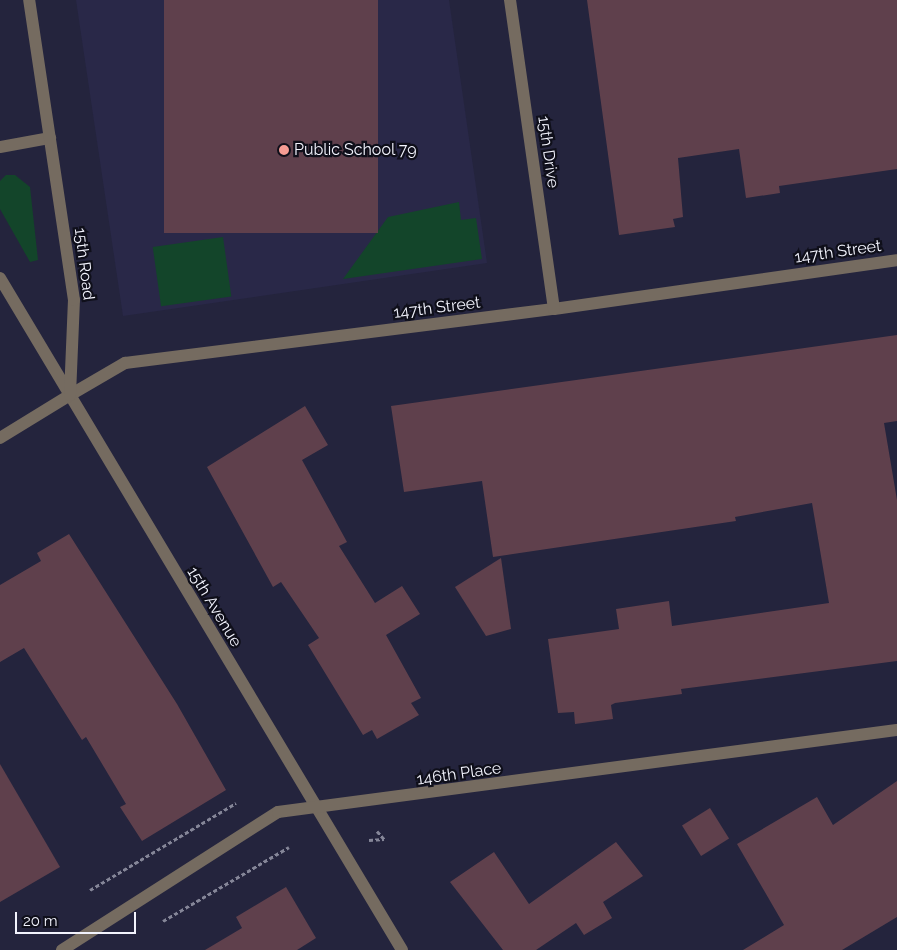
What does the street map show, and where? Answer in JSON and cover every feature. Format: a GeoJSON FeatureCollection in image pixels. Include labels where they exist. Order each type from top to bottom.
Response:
{"type":"FeatureCollection","features":[{"type":"Feature","properties":{"kind":"street","name":"15th Road"},"geometry":{"type":"LineString","coordinates":[[29,0],[74,300],[70,395]]}},
{"type":"Feature","properties":{"kind":"street","name":"15th Drive"},"geometry":{"type":"LineString","coordinates":[[510,0],[554,310]]}},
{"type":"Feature","properties":{"kind":"street"},"geometry":{"type":"LineString","coordinates":[[0,147],[50,138]]}},
{"type":"Feature","properties":{"kind":"street","name":"147th Street"},"geometry":{"type":"LineString","coordinates":[[0,438],[125,363],[554,310],[897,260]]}},
{"type":"Feature","properties":{"kind":"street","name":"15th Avenue"},"geometry":{"type":"LineString","coordinates":[[0,278],[315,809],[402,950]]}},
{"type":"Feature","properties":{"kind":"street","name":"146th Place"},"geometry":{"type":"LineString","coordinates":[[62,950],[278,812],[315,809],[897,730]]}},
{"type":"Feature","properties":{"kind":"path"},"geometry":{"type":"LineString","coordinates":[[90,890],[244,798]]}},
{"type":"Feature","properties":{"kind":"path"},"geometry":{"type":"LineString","coordinates":[[368,840],[384,839],[377,831]]}},
{"type":"Feature","properties":{"kind":"path"},"geometry":{"type":"LineString","coordinates":[[158,924],[289,847]]}},
{"type":"Feature","properties":{"kind":"shaded area","name":"Public School 79"},"geometry":{"type":"Polygon","coordinates":[[[76,0],[449,0],[487,263],[123,316],[76,0]]]}},
{"type":"Feature","properties":{"kind":"green space"},"geometry":{"type":"Polygon","coordinates":[[[6,175],[15,175],[30,187],[38,260],[30,262],[0,209],[0,181],[6,175]]]}},
{"type":"Feature","properties":{"kind":"green space"},"geometry":{"type":"Polygon","coordinates":[[[459,202],[461,220],[476,218],[482,259],[343,279],[388,217],[459,202]]]}},
{"type":"Feature","properties":{"kind":"green space"},"geometry":{"type":"Polygon","coordinates":[[[223,237],[231,296],[161,306],[153,247],[223,237]]]}},
{"type":"Feature","properties":{"kind":"building","name":"Public School 79"},"geometry":{"type":"Polygon","coordinates":[[[164,0],[378,0],[378,233],[164,233],[164,0]]]}},
{"type":"Feature","properties":{"kind":"building"},"geometry":{"type":"Polygon","coordinates":[[[587,0],[897,0],[897,169],[779,186],[780,193],[746,198],[739,149],[678,158],[683,217],[673,219],[675,227],[619,235],[587,0]]]}},
{"type":"Feature","properties":{"kind":"building"},"geometry":{"type":"Polygon","coordinates":[[[897,335],[897,421],[884,423],[897,500],[897,661],[681,689],[682,694],[615,703],[611,705],[613,719],[575,724],[574,712],[558,713],[548,639],[619,629],[616,609],[669,601],[672,626],[829,603],[812,503],[735,517],[736,521],[493,557],[482,481],[404,492],[391,406],[897,335]]]}},
{"type":"Feature","properties":{"kind":"building"},"geometry":{"type":"Polygon","coordinates":[[[305,406],[328,445],[302,460],[347,542],[339,546],[375,603],[402,586],[420,614],[386,635],[421,698],[411,703],[419,715],[377,739],[372,730],[363,735],[308,645],[319,638],[281,582],[273,587],[207,467],[305,406]]]}},
{"type":"Feature","properties":{"kind":"building"},"geometry":{"type":"Polygon","coordinates":[[[69,534],[177,704],[226,790],[142,841],[120,807],[126,804],[86,737],[82,740],[24,648],[0,662],[0,585],[41,561],[37,553],[69,534]]]}},
{"type":"Feature","properties":{"kind":"building"},"geometry":{"type":"Polygon","coordinates":[[[501,558],[511,629],[486,636],[455,587],[501,558]]]}},
{"type":"Feature","properties":{"kind":"building"},"geometry":{"type":"Polygon","coordinates":[[[0,764],[60,867],[0,902],[0,764]]]}},
{"type":"Feature","properties":{"kind":"building"},"geometry":{"type":"Polygon","coordinates":[[[897,781],[897,917],[842,950],[743,950],[784,925],[737,844],[817,797],[833,825],[897,781]]]}},
{"type":"Feature","properties":{"kind":"building"},"geometry":{"type":"Polygon","coordinates":[[[710,808],[729,839],[701,856],[682,825],[710,808]]]}},
{"type":"Feature","properties":{"kind":"building"},"geometry":{"type":"Polygon","coordinates":[[[616,842],[643,876],[603,902],[612,918],[584,935],[576,923],[536,950],[503,950],[450,882],[494,852],[529,904],[616,842]]]}},
{"type":"Feature","properties":{"kind":"building"},"geometry":{"type":"Polygon","coordinates":[[[286,887],[316,938],[297,950],[205,950],[242,928],[236,917],[286,887]]]}},
{"type":"Feature","properties":{"kind":"place","name":"Public School 79"},"geometry":{"type":"Point","coordinates":[284,150]}}]}
